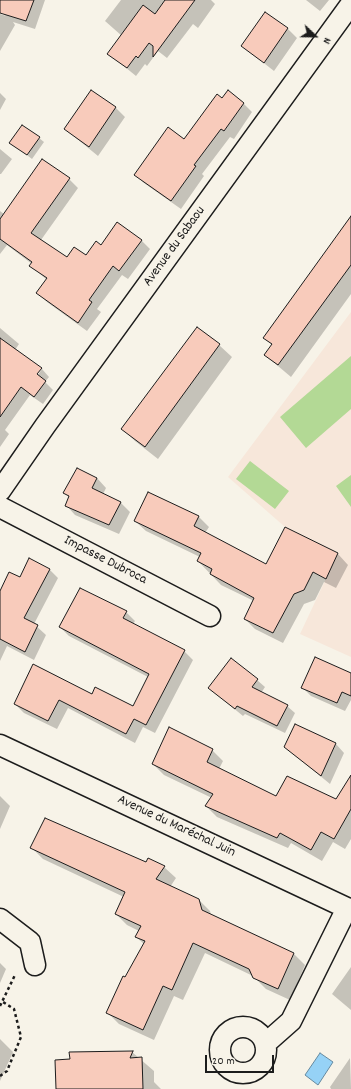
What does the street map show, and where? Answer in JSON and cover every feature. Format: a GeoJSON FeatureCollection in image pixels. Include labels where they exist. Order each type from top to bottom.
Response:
{"type":"FeatureCollection","features":[{"type":"Feature","properties":{"kind":"street","name":"Avenue du Sabaou"},"geometry":{"type":"LineString","coordinates":[[0,491],[351,4]]}},
{"type":"Feature","properties":{"kind":"street","name":"Impasse Dubroca"},"geometry":{"type":"LineString","coordinates":[[0,507],[210,616]]}},
{"type":"Feature","properties":{"kind":"street","name":"Avenue du Maréchal Juin"},"geometry":{"type":"LineString","coordinates":[[0,745],[349,909]]}},
{"type":"Feature","properties":{"kind":"street"},"geometry":{"type":"LineString","coordinates":[[265,1044],[291,1021],[349,909]]}},
{"type":"Feature","properties":{"kind":"street"},"geometry":{"type":"LineString","coordinates":[[0,918],[30,942],[35,965]]}},
{"type":"Feature","properties":{"kind":"path"},"geometry":{"type":"LineString","coordinates":[[0,1076],[7,1071],[21,1037],[14,1009],[3,1002]]}},
{"type":"Feature","properties":{"kind":"shaded area"},"geometry":{"type":"Polygon","coordinates":[[[351,312],[351,657],[300,634],[338,553],[285,527],[228,477],[351,312]]]}},
{"type":"Feature","properties":{"kind":"green space"},"geometry":{"type":"Polygon","coordinates":[[[351,356],[351,409],[306,448],[280,417],[351,356]]]}},
{"type":"Feature","properties":{"kind":"green space"},"geometry":{"type":"Polygon","coordinates":[[[250,461],[289,491],[275,509],[236,479],[250,461]]]}},
{"type":"Feature","properties":{"kind":"green space"},"geometry":{"type":"Polygon","coordinates":[[[351,475],[351,507],[336,486],[351,475]]]}},
{"type":"Feature","properties":{"kind":"water"},"geometry":{"type":"Polygon","coordinates":[[[320,1053],[333,1062],[318,1085],[305,1075],[320,1053]]]}},
{"type":"Feature","properties":{"kind":"building"},"geometry":{"type":"Polygon","coordinates":[[[0,0],[34,0],[26,21],[0,13],[0,0]]]}},
{"type":"Feature","properties":{"kind":"building"},"geometry":{"type":"Polygon","coordinates":[[[165,0],[195,0],[153,57],[153,46],[149,43],[138,58],[136,56],[127,68],[107,54],[143,5],[155,14],[165,0]]]}},
{"type":"Feature","properties":{"kind":"building"},"geometry":{"type":"Polygon","coordinates":[[[265,12],[288,28],[264,63],[241,46],[265,12]]]}},
{"type":"Feature","properties":{"kind":"building"},"geometry":{"type":"Polygon","coordinates":[[[91,90],[116,107],[89,147],[64,129],[91,90]]]}},
{"type":"Feature","properties":{"kind":"building"},"geometry":{"type":"Polygon","coordinates":[[[228,90],[244,103],[224,131],[221,129],[194,165],[196,166],[171,201],[134,175],[168,127],[184,139],[217,94],[222,98],[228,90]]]}},
{"type":"Feature","properties":{"kind":"building"},"geometry":{"type":"Polygon","coordinates":[[[22,125],[40,137],[27,155],[9,143],[22,125]]]}},
{"type":"Feature","properties":{"kind":"building"},"geometry":{"type":"Polygon","coordinates":[[[42,159],[70,178],[31,233],[67,257],[74,247],[86,255],[96,241],[101,245],[117,222],[142,240],[119,271],[113,266],[89,300],[92,302],[78,323],[36,293],[47,278],[29,266],[32,262],[0,239],[0,219],[42,159]]]}},
{"type":"Feature","properties":{"kind":"building"},"geometry":{"type":"Polygon","coordinates":[[[351,216],[351,265],[278,365],[264,355],[272,344],[263,338],[351,216]]]}},
{"type":"Feature","properties":{"kind":"building"},"geometry":{"type":"Polygon","coordinates":[[[197,327],[220,344],[145,447],[121,429],[197,327]]]}},
{"type":"Feature","properties":{"kind":"building"},"geometry":{"type":"Polygon","coordinates":[[[0,338],[42,368],[37,374],[46,381],[34,397],[21,387],[0,417],[0,338]]]}},
{"type":"Feature","properties":{"kind":"building"},"geometry":{"type":"Polygon","coordinates":[[[77,468],[97,478],[92,488],[121,502],[109,525],[65,506],[69,496],[63,493],[77,468]]]}},
{"type":"Feature","properties":{"kind":"building"},"geometry":{"type":"Polygon","coordinates":[[[148,492],[199,516],[194,526],[266,564],[285,527],[338,553],[326,579],[313,572],[304,590],[294,594],[273,633],[244,619],[254,598],[210,574],[212,569],[197,561],[201,553],[134,521],[148,492]]]}},
{"type":"Feature","properties":{"kind":"building"},"geometry":{"type":"Polygon","coordinates":[[[29,558],[50,569],[24,618],[38,625],[25,652],[0,639],[0,591],[9,572],[20,577],[29,558]]]}},
{"type":"Feature","properties":{"kind":"building"},"geometry":{"type":"Polygon","coordinates":[[[80,588],[127,611],[123,618],[185,650],[146,725],[134,719],[126,734],[59,700],[48,721],[14,704],[33,664],[92,694],[95,687],[133,706],[149,674],[59,627],[80,588]]]}},
{"type":"Feature","properties":{"kind":"building"},"geometry":{"type":"Polygon","coordinates":[[[315,657],[351,673],[351,696],[342,692],[337,703],[301,688],[315,657]]]}},
{"type":"Feature","properties":{"kind":"building"},"geometry":{"type":"Polygon","coordinates":[[[231,658],[258,679],[252,687],[288,705],[277,726],[237,706],[235,709],[208,688],[231,658]]]}},
{"type":"Feature","properties":{"kind":"building"},"geometry":{"type":"Polygon","coordinates":[[[295,724],[336,743],[321,776],[284,747],[295,724]]]}},
{"type":"Feature","properties":{"kind":"building"},"geometry":{"type":"Polygon","coordinates":[[[169,727],[213,749],[207,762],[276,796],[287,776],[336,799],[351,775],[351,809],[334,839],[321,832],[311,850],[280,833],[277,838],[205,806],[213,794],[152,764],[169,727]]]}},
{"type":"Feature","properties":{"kind":"building"},"geometry":{"type":"Polygon","coordinates":[[[45,818],[146,862],[148,858],[165,866],[156,879],[199,899],[202,910],[294,953],[278,989],[253,978],[249,969],[193,943],[172,990],[163,986],[143,1030],[106,1013],[123,976],[125,977],[145,941],[135,937],[141,926],[115,914],[125,892],[30,848],[45,818]]]}},
{"type":"Feature","properties":{"kind":"building"},"geometry":{"type":"Polygon","coordinates":[[[133,1051],[130,1058],[142,1057],[143,1089],[56,1089],[55,1060],[70,1059],[69,1052],[133,1051]]]}}]}
